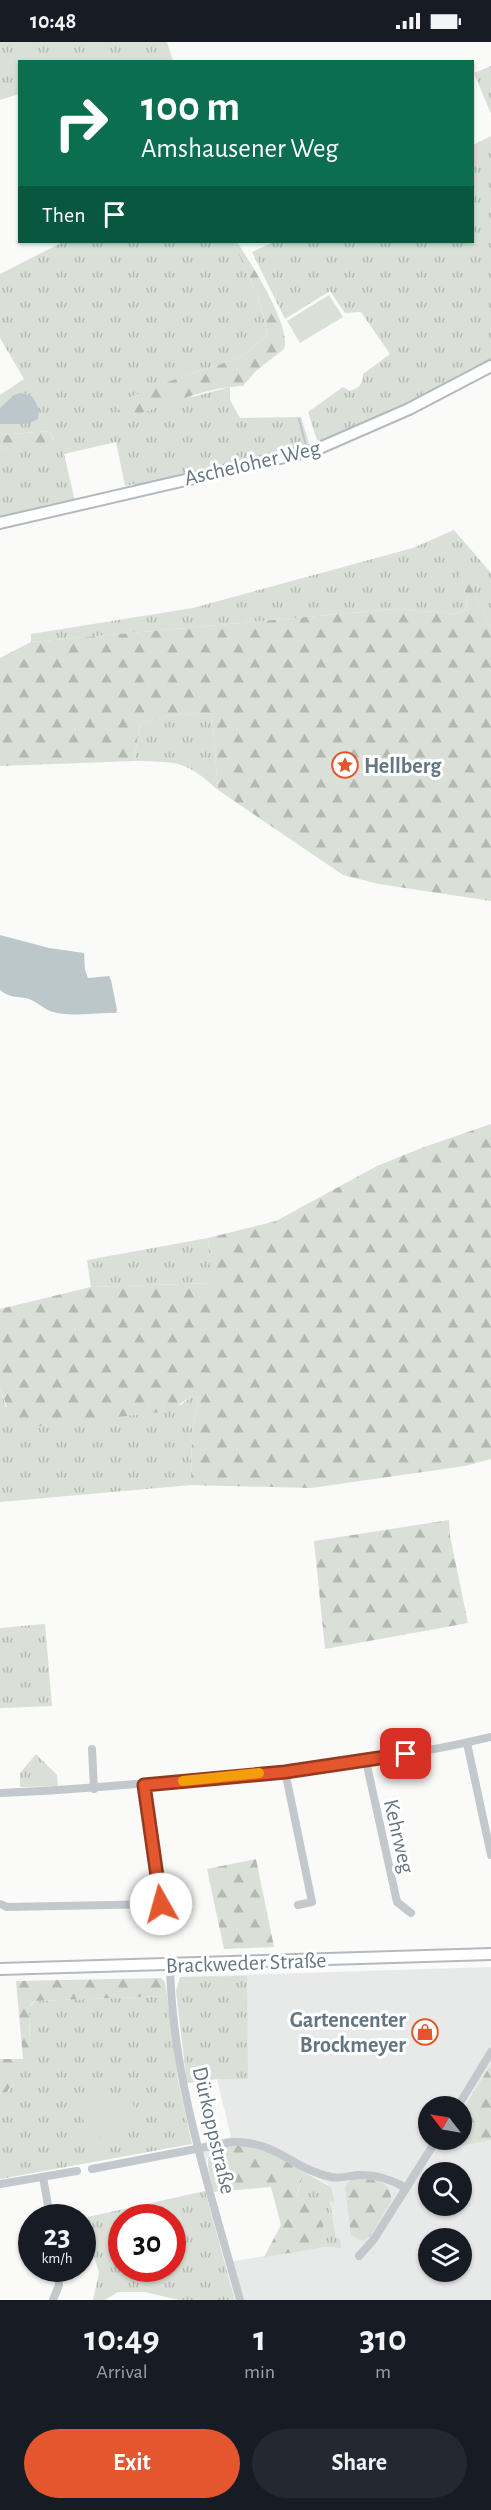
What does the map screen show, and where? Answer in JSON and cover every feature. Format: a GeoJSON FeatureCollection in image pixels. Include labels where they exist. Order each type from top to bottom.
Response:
{"type":"FeatureCollection","features":[{"type":"Feature","properties":{"kind":"street","name":"Ascheloher Weg"},"geometry":{"type":"LineString","coordinates":[[0,522],[315,450],[409,409],[491,366]]}},
{"type":"Feature","properties":{"kind":"street"},"geometry":{"type":"LineString","coordinates":[[0,1793],[94,1789],[285,1772],[366,1761],[491,1737]]}},
{"type":"Feature","properties":{"kind":"street"},"geometry":{"type":"LineString","coordinates":[[467,1743],[491,1855]]}},
{"type":"Feature","properties":{"kind":"street"},"geometry":{"type":"LineString","coordinates":[[92,1749],[94,1789]]}},
{"type":"Feature","properties":{"kind":"street","name":"Kehrweg"},"geometry":{"type":"LineString","coordinates":[[366,1761],[397,1902],[411,1913]]}},
{"type":"Feature","properties":{"kind":"street"},"geometry":{"type":"LineString","coordinates":[[285,1772],[312,1902],[298,1905]]}},
{"type":"Feature","properties":{"kind":"street"},"geometry":{"type":"LineString","coordinates":[[0,1904],[7,1907],[161,1904],[144,1785]]}},
{"type":"Feature","properties":{"kind":"street","name":"Brackweder Straße"},"geometry":{"type":"LineString","coordinates":[[0,1969],[491,1954]]}},
{"type":"Feature","properties":{"kind":"street","name":"Dürkoppstraße"},"geometry":{"type":"LineString","coordinates":[[170,1965],[187,2108],[240,2300]]}},
{"type":"Feature","properties":{"kind":"street"},"geometry":{"type":"LineString","coordinates":[[464,2096],[491,2052]]}},
{"type":"Feature","properties":{"kind":"street"},"geometry":{"type":"LineString","coordinates":[[92,2169],[232,2142],[250,2142],[266,2146],[321,2174],[340,2178],[360,2175],[390,2178],[406,2188]]}},
{"type":"Feature","properties":{"kind":"street"},"geometry":{"type":"LineString","coordinates":[[359,2256],[374,2239],[430,2150]]}},
{"type":"Feature","properties":{"kind":"street"},"geometry":{"type":"LineString","coordinates":[[0,2184],[77,2171]]}},
{"type":"Feature","properties":{"kind":"street"},"geometry":{"type":"LineString","coordinates":[[43,2177],[48,2204]]}},
{"type":"Feature","properties":{"kind":"street"},"geometry":{"type":"LineString","coordinates":[[53,2300],[59,2282]]}},
{"type":"Feature","properties":{"kind":"shaded area"},"geometry":{"type":"Polygon","coordinates":[[[20,393],[32,396],[39,409],[38,419],[27,424],[0,424],[0,408],[14,395],[20,393]]]}},
{"type":"Feature","properties":{"kind":"shaded area"},"geometry":{"type":"Polygon","coordinates":[[[0,935],[49,948],[84,953],[88,978],[109,976],[116,1013],[58,1013],[47,1010],[28,999],[3,993],[0,990],[0,935]]]}},
{"type":"Feature","properties":{"kind":"shaded area"},"geometry":{"type":"Polygon","coordinates":[[[491,1967],[491,2064],[471,2096],[418,2096],[418,2150],[472,2150],[472,2143],[491,2140],[491,2300],[244,2300],[233,2261],[326,2247],[341,2248],[336,2239],[330,2201],[335,2200],[331,2187],[326,2183],[265,2149],[250,2145],[216,2149],[207,2158],[207,2165],[200,2142],[231,2137],[217,2079],[187,2083],[176,1991],[180,1977],[491,1967]]]}},
{"type":"Feature","properties":{"kind":"green space"},"geometry":{"type":"Polygon","coordinates":[[[0,42],[167,42],[173,60],[18,60],[18,94],[0,100],[0,42]]]}},
{"type":"Feature","properties":{"kind":"green space"},"geometry":{"type":"Polygon","coordinates":[[[491,66],[491,114],[474,73],[491,66]]]}},
{"type":"Feature","properties":{"kind":"green space"},"geometry":{"type":"Polygon","coordinates":[[[491,136],[491,361],[408,405],[323,442],[317,440],[308,412],[343,387],[350,391],[358,387],[363,374],[390,354],[361,312],[345,313],[330,291],[285,319],[252,252],[272,243],[474,243],[474,144],[491,136]]]}},
{"type":"Feature","properties":{"kind":"green space"},"geometry":{"type":"Polygon","coordinates":[[[61,243],[233,243],[258,297],[268,335],[239,358],[158,385],[192,397],[230,387],[230,400],[240,418],[301,417],[309,443],[307,446],[125,486],[116,442],[64,454],[75,501],[0,518],[0,450],[54,441],[49,431],[0,435],[0,395],[24,379],[0,338],[0,274],[61,243]]]}},
{"type":"Feature","properties":{"kind":"green space"},"geometry":{"type":"Polygon","coordinates":[[[233,243],[238,243],[260,279],[276,311],[285,339],[284,349],[256,371],[243,386],[199,393],[127,418],[114,404],[158,385],[239,358],[268,335],[258,297],[233,243]]]}},
{"type":"Feature","properties":{"kind":"green space"},"geometry":{"type":"Polygon","coordinates":[[[329,295],[343,317],[300,343],[287,321],[329,295]]]}},
{"type":"Feature","properties":{"kind":"green space"},"geometry":{"type":"Polygon","coordinates":[[[49,431],[54,442],[0,450],[0,435],[49,431]]]}},
{"type":"Feature","properties":{"kind":"green space"},"geometry":{"type":"Polygon","coordinates":[[[454,530],[491,573],[491,628],[455,556],[468,602],[464,610],[458,614],[393,609],[31,642],[31,634],[193,608],[413,548],[454,530]]]}},
{"type":"Feature","properties":{"kind":"green space"},"geometry":{"type":"Polygon","coordinates":[[[453,551],[491,628],[491,901],[379,884],[343,875],[218,790],[212,713],[172,715],[140,724],[134,761],[0,766],[0,658],[31,642],[393,609],[458,614],[464,610],[468,602],[453,551]]]}},
{"type":"Feature","properties":{"kind":"green space"},"geometry":{"type":"Polygon","coordinates":[[[212,713],[218,790],[197,773],[180,765],[134,761],[140,724],[172,715],[212,713]]]}},
{"type":"Feature","properties":{"kind":"green space"},"geometry":{"type":"Polygon","coordinates":[[[491,1124],[491,1459],[465,1466],[311,1488],[191,1485],[192,1430],[199,1399],[192,1396],[169,1411],[16,1429],[0,1389],[0,1309],[91,1287],[211,1283],[208,1238],[276,1221],[377,1166],[491,1124]]]}},
{"type":"Feature","properties":{"kind":"green space"},"geometry":{"type":"Polygon","coordinates":[[[208,1238],[212,1283],[91,1287],[87,1260],[208,1238]]]}},
{"type":"Feature","properties":{"kind":"green space"},"geometry":{"type":"Polygon","coordinates":[[[0,1389],[6,1407],[181,1405],[192,1396],[199,1399],[192,1430],[191,1485],[0,1502],[0,1389]]]}},
{"type":"Feature","properties":{"kind":"green space"},"geometry":{"type":"Polygon","coordinates":[[[449,1520],[450,1536],[468,1623],[325,1649],[314,1541],[449,1520]]]}},
{"type":"Feature","properties":{"kind":"green space"},"geometry":{"type":"Polygon","coordinates":[[[45,1624],[52,1706],[0,1708],[0,1628],[45,1624]]]}},
{"type":"Feature","properties":{"kind":"green space"},"geometry":{"type":"Polygon","coordinates":[[[36,1754],[57,1775],[58,1786],[20,1787],[20,1773],[36,1754]]]}},
{"type":"Feature","properties":{"kind":"green space"},"geometry":{"type":"Polygon","coordinates":[[[256,1859],[274,1947],[224,1949],[207,1869],[256,1859]]]}},
{"type":"Feature","properties":{"kind":"green space"},"geometry":{"type":"Polygon","coordinates":[[[247,1976],[248,2079],[217,2079],[187,2083],[176,1991],[180,1977],[247,1976]]]}},
{"type":"Feature","properties":{"kind":"green space"},"geometry":{"type":"Polygon","coordinates":[[[161,1978],[165,1982],[167,1996],[34,2001],[29,2007],[30,2050],[26,2063],[7,2092],[0,2094],[0,2059],[23,2059],[16,1981],[161,1978]]]}},
{"type":"Feature","properties":{"kind":"green space"},"geometry":{"type":"Polygon","coordinates":[[[167,1996],[178,2080],[192,2144],[0,2179],[0,2094],[8,2092],[30,2050],[29,2007],[35,2001],[167,1996]]]}},
{"type":"Feature","properties":{"kind":"green space"},"geometry":{"type":"Polygon","coordinates":[[[491,2064],[491,2140],[472,2144],[471,2096],[491,2064]]]}},
{"type":"Feature","properties":{"kind":"green space"},"geometry":{"type":"Polygon","coordinates":[[[131,2094],[139,2129],[88,2140],[80,2105],[131,2094]]]}},
{"type":"Feature","properties":{"kind":"green space"},"geometry":{"type":"Polygon","coordinates":[[[250,2145],[265,2149],[304,2172],[296,2198],[304,2195],[323,2224],[326,2247],[264,2257],[281,2225],[271,2187],[214,2192],[208,2167],[211,2154],[224,2148],[250,2145]]]}},
{"type":"Feature","properties":{"kind":"green space"},"geometry":{"type":"Polygon","coordinates":[[[304,2172],[331,2187],[335,2201],[330,2202],[336,2238],[340,2238],[341,2248],[326,2247],[323,2224],[296,2199],[304,2172]]]}},
{"type":"Feature","properties":{"kind":"green space"},"geometry":{"type":"Polygon","coordinates":[[[351,2179],[381,2182],[386,2185],[391,2195],[391,2202],[370,2236],[362,2241],[351,2235],[345,2187],[351,2179]]]}},
{"type":"Feature","properties":{"kind":"green space"},"geometry":{"type":"Polygon","coordinates":[[[205,2191],[235,2300],[179,2300],[145,2292],[118,2292],[105,2300],[93,2300],[99,2273],[96,2263],[96,2215],[108,2212],[108,2282],[186,2282],[186,2204],[146,2204],[205,2191]]]}},
{"type":"Feature","properties":{"kind":"waterway"},"geometry":{"type":"LineString","coordinates":[[451,381],[491,359]]}},
{"type":"Feature","properties":{"kind":"waterway"},"geometry":{"type":"LineString","coordinates":[[408,404],[438,387]]}},
{"type":"Feature","properties":{"kind":"waterway"},"geometry":{"type":"LineString","coordinates":[[299,419],[306,446]]}},
{"type":"Feature","properties":{"kind":"waterway"},"geometry":{"type":"LineString","coordinates":[[321,453],[396,420]]}},
{"type":"Feature","properties":{"kind":"waterway"},"geometry":{"type":"LineString","coordinates":[[210,468],[307,445]]}},
{"type":"Feature","properties":{"kind":"waterway"},"geometry":{"type":"LineString","coordinates":[[135,485],[198,471]]}},
{"type":"Feature","properties":{"kind":"slow traffic"},"geometry":{"type":"LineString","coordinates":[[183,1781],[259,1773]]}},
{"type":"Feature","properties":{"kind":"place","name":"Hellberg"},"geometry":{"type":"Point","coordinates":[345,765]}},
{"type":"Feature","properties":{"kind":"place","name":"Gartencenter Brockmeyer"},"geometry":{"type":"Point","coordinates":[425,2032]}},
{"type":"Feature","properties":{"kind":"route"},"geometry":{"type":"LineString","coordinates":[[161,1904],[144,1785],[285,1772],[406,1754]]}}]}
